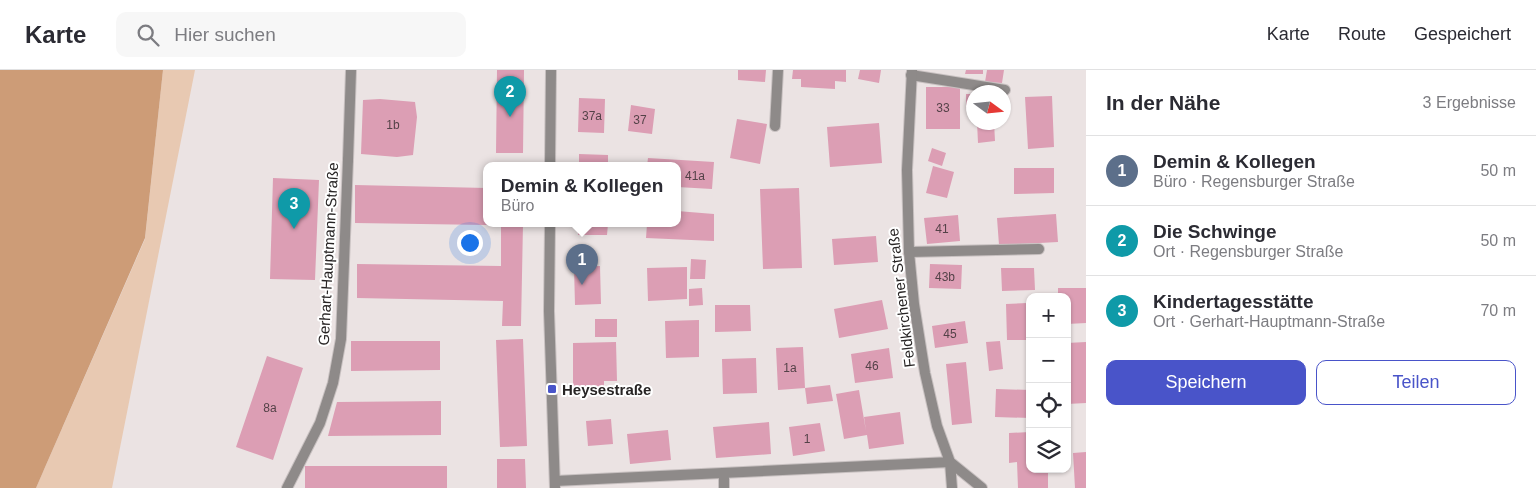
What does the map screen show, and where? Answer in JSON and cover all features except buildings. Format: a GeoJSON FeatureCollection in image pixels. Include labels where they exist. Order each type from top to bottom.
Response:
{"type":"FeatureCollection","features":[{"type":"Feature","properties":{"kind":"street","name":"Gerhart-Hauptmann-Straße"},"geometry":{"type":"LineString","coordinates":[[286,488],[320,423],[334,383],[341,339],[351,70]]}},
{"type":"Feature","properties":{"kind":"street"},"geometry":{"type":"LineString","coordinates":[[550,162],[551,70]]}},
{"type":"Feature","properties":{"kind":"street"},"geometry":{"type":"LineString","coordinates":[[775,126],[778,70]]}},
{"type":"Feature","properties":{"kind":"street"},"geometry":{"type":"LineString","coordinates":[[911,72],[979,85]]}},
{"type":"Feature","properties":{"kind":"street","name":"Feldkirchener Straße"},"geometry":{"type":"LineString","coordinates":[[911,72],[907,170],[909,252],[914,304],[925,373],[937,426],[950,462],[952,488]]}},
{"type":"Feature","properties":{"kind":"street"},"geometry":{"type":"LineString","coordinates":[[550,227],[550,311],[555,485],[724,473],[950,462],[982,488]]}},
{"type":"Feature","properties":{"kind":"street"},"geometry":{"type":"LineString","coordinates":[[909,252],[1039,249]]}},
{"type":"Feature","properties":{"kind":"street"},"geometry":{"type":"LineString","coordinates":[[724,473],[724,488]]}},
{"type":"Feature","properties":{"kind":"shaded area"},"geometry":{"type":"Polygon","coordinates":[[[0,70],[163,70],[145,238],[36,488],[0,488],[0,70]]]}},
{"type":"Feature","properties":{"kind":"shaded area"},"geometry":{"type":"Polygon","coordinates":[[[163,70],[195,70],[112,488],[36,488],[145,239],[163,70]]]}},
{"type":"Feature","properties":{"kind":"place","name":"Die Schwinge"},"geometry":{"type":"Point","coordinates":[510,117]}},
{"type":"Feature","properties":{"kind":"place","name":"Kindertagesstätte"},"geometry":{"type":"Point","coordinates":[294,229]}},
{"type":"Feature","properties":{"kind":"place","name":"Demin & Kollegen"},"geometry":{"type":"Point","coordinates":[582,285]}},
{"type":"Feature","properties":{"kind":"place","name":"Heysestraße"},"geometry":{"type":"Point","coordinates":[552,389]}}]}
